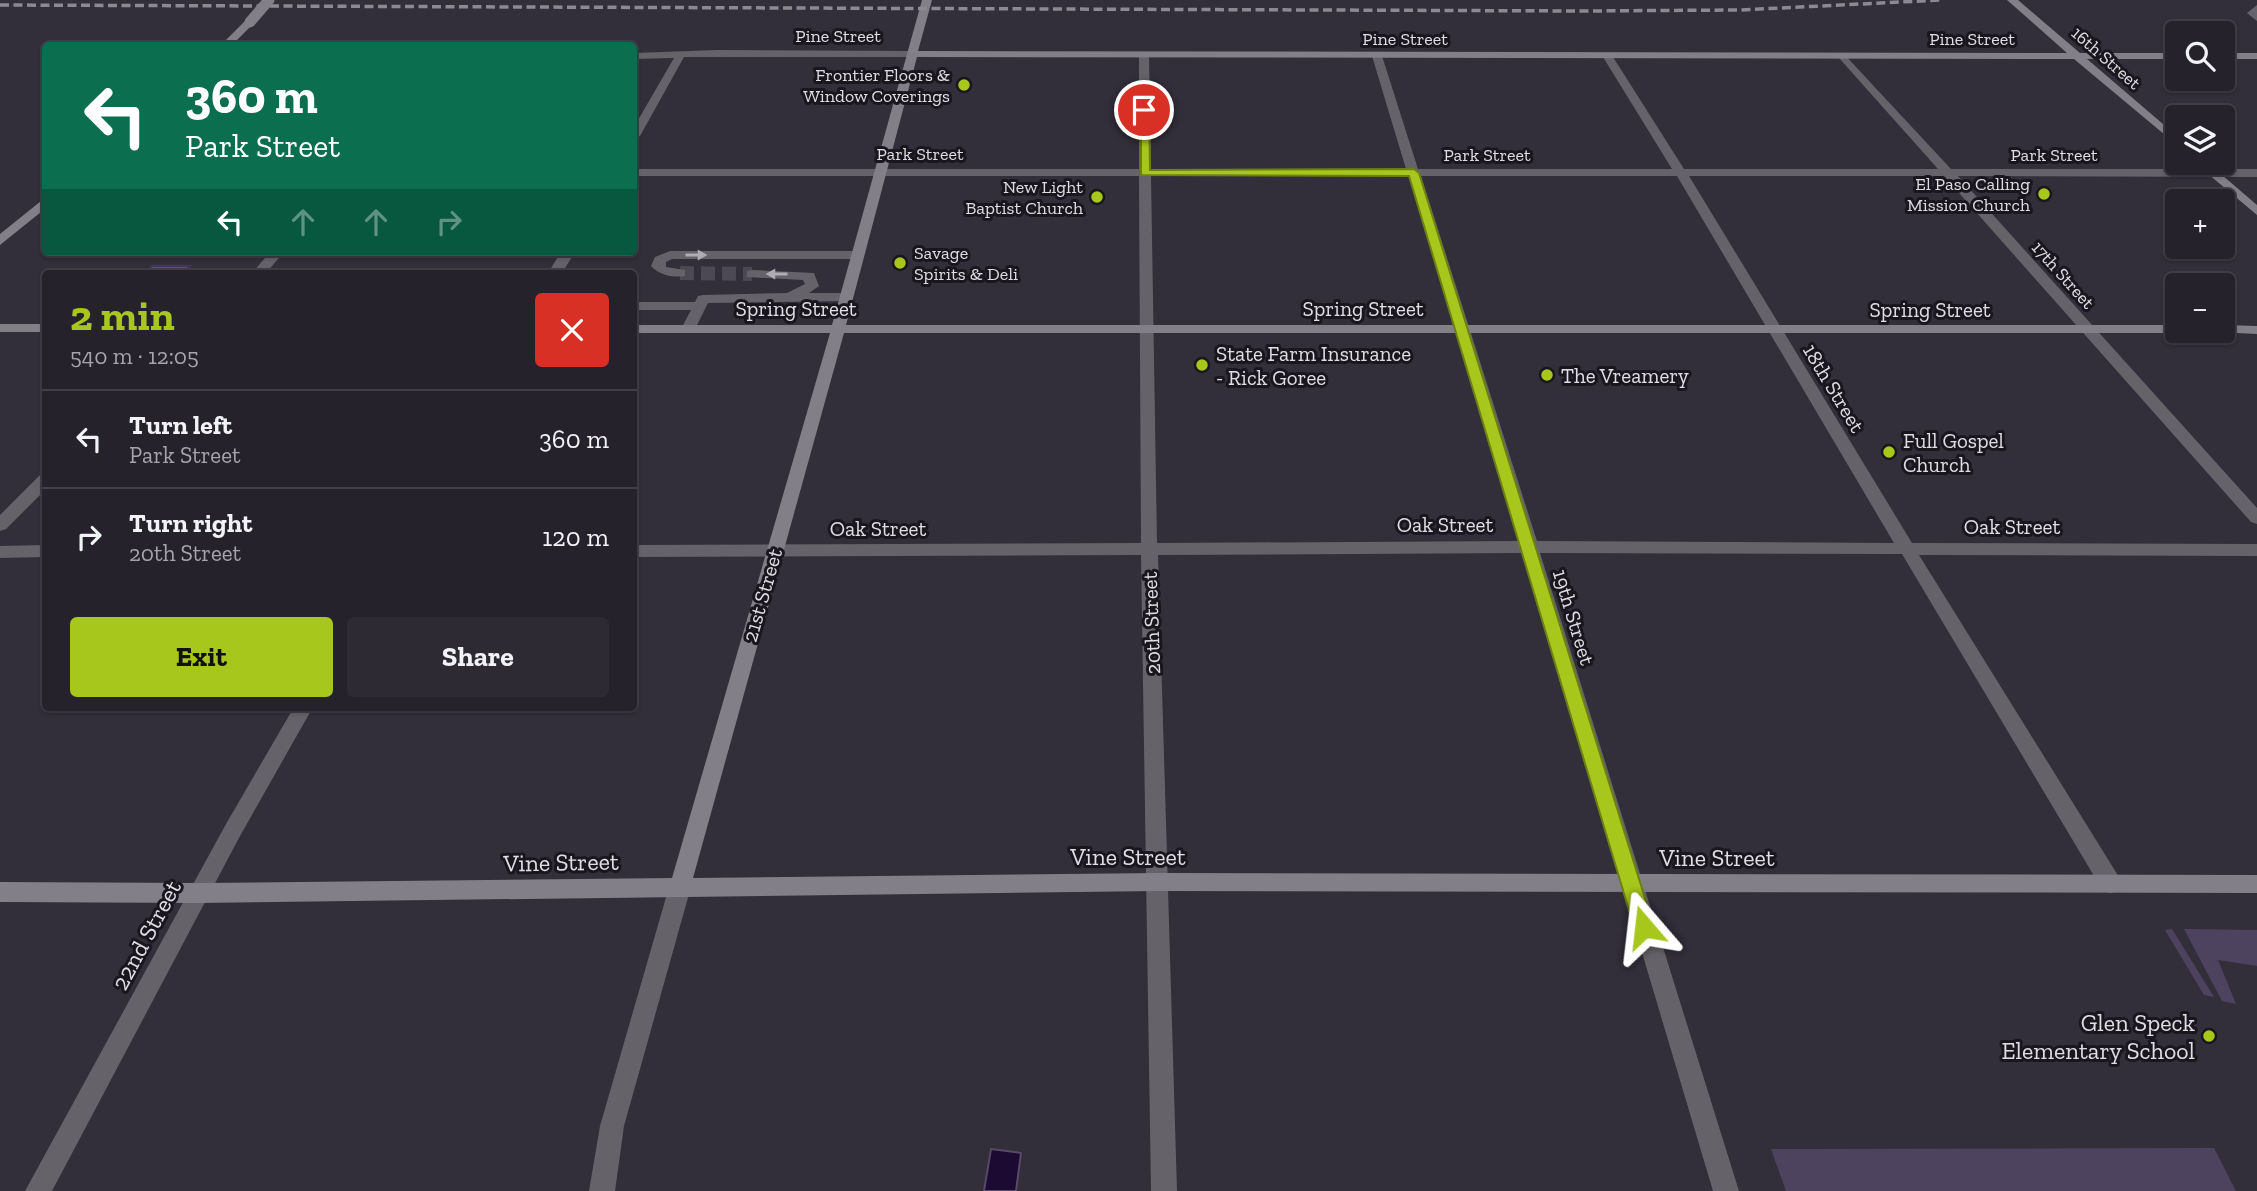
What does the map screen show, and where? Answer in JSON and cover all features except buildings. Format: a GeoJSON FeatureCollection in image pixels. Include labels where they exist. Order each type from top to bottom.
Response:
{"type":"FeatureCollection","features":[{"type":"Feature","properties":{"kind":"street"},"geometry":{"type":"LineString","coordinates":[[229,42],[269,0]]}},
{"type":"Feature","properties":{"kind":"street","name":"21st Street"},"geometry":{"type":"LineString","coordinates":[[602,1191],[612,1126],[811,429],[927,0]]}},
{"type":"Feature","properties":{"kind":"street","name":"16th Street"},"geometry":{"type":"LineString","coordinates":[[2012,0],[2165,132]]}},
{"type":"Feature","properties":{"kind":"street","name":"Pine Street"},"geometry":{"type":"LineString","coordinates":[[637,56],[718,53],[2165,56]]}},
{"type":"Feature","properties":{"kind":"street","name":"20th Street"},"geometry":{"type":"LineString","coordinates":[[1144,55],[1149,549],[1164,1191]]}},
{"type":"Feature","properties":{"kind":"street","name":"17th Street"},"geometry":{"type":"LineString","coordinates":[[1843,55],[2257,518]]}},
{"type":"Feature","properties":{"kind":"street"},"geometry":{"type":"LineString","coordinates":[[637,131],[680,56]]}},
{"type":"Feature","properties":{"kind":"street","name":"19th Street"},"geometry":{"type":"LineString","coordinates":[[1377,56],[1726,1191]]}},
{"type":"Feature","properties":{"kind":"street"},"geometry":{"type":"LineString","coordinates":[[2235,56],[2257,56]]}},
{"type":"Feature","properties":{"kind":"street","name":"18th Street"},"geometry":{"type":"LineString","coordinates":[[1608,57],[2111,884]]}},
{"type":"Feature","properties":{"kind":"street","name":"Park Street"},"geometry":{"type":"LineString","coordinates":[[637,172],[2165,172]]}},
{"type":"Feature","properties":{"kind":"street","name":"Park Street"},"geometry":{"type":"LineString","coordinates":[[2235,173],[2257,173]]}},
{"type":"Feature","properties":{"kind":"street"},"geometry":{"type":"LineString","coordinates":[[2215,175],[2257,211]]}},
{"type":"Feature","properties":{"kind":"street"},"geometry":{"type":"LineString","coordinates":[[0,241],[42,204]]}},
{"type":"Feature","properties":{"kind":"street"},"geometry":{"type":"LineString","coordinates":[[680,273],[662,270],[658,266],[660,260],[664,256],[676,255],[856,255]]}},
{"type":"Feature","properties":{"kind":"street"},"geometry":{"type":"LineString","coordinates":[[262,270],[274,256]]}},
{"type":"Feature","properties":{"kind":"street"},"geometry":{"type":"LineString","coordinates":[[752,274],[809,276],[812,286],[790,297]]}},
{"type":"Feature","properties":{"kind":"street"},"geometry":{"type":"LineString","coordinates":[[688,329],[697,306],[703,299],[845,297]]}},
{"type":"Feature","properties":{"kind":"street"},"geometry":{"type":"LineString","coordinates":[[637,306],[697,306]]}},
{"type":"Feature","properties":{"kind":"street"},"geometry":{"type":"LineString","coordinates":[[0,328],[42,328]]}},
{"type":"Feature","properties":{"kind":"street","name":"Spring Street"},"geometry":{"type":"LineString","coordinates":[[637,329],[2165,329]]}},
{"type":"Feature","properties":{"kind":"street"},"geometry":{"type":"LineString","coordinates":[[2235,329],[2257,330]]}},
{"type":"Feature","properties":{"kind":"street"},"geometry":{"type":"LineString","coordinates":[[0,525],[42,483]]}},
{"type":"Feature","properties":{"kind":"street","name":"Oak Street"},"geometry":{"type":"LineString","coordinates":[[637,551],[1529,547],[2257,550]]}},
{"type":"Feature","properties":{"kind":"street"},"geometry":{"type":"LineString","coordinates":[[0,552],[42,551]]}},
{"type":"Feature","properties":{"kind":"street","name":"22nd Street"},"geometry":{"type":"LineString","coordinates":[[38,1191],[199,893],[302,711]]}},
{"type":"Feature","properties":{"kind":"street","name":"Vine Street"},"geometry":{"type":"LineString","coordinates":[[0,892],[199,893],[1158,882],[2257,884]]}},
{"type":"Feature","properties":{"kind":"shaded area"},"geometry":{"type":"Polygon","coordinates":[[[2172,929],[2214,997],[2204,995],[2165,930],[2172,929]]]}},
{"type":"Feature","properties":{"kind":"shaded area"},"geometry":{"type":"Polygon","coordinates":[[[2184,929],[2257,930],[2257,966],[2218,960],[2236,1004],[2222,1001],[2184,929]]]}},
{"type":"Feature","properties":{"kind":"shaded area"},"geometry":{"type":"Polygon","coordinates":[[[2214,1148],[2236,1191],[1786,1191],[1771,1149],[2214,1148]]]}},
{"type":"Feature","properties":{"kind":"shaded area"},"geometry":{"type":"Polygon","coordinates":[[[991,1149],[1021,1153],[1016,1191],[984,1191],[991,1149]]]}},
{"type":"Feature","properties":{"kind":"tunnel"},"geometry":{"type":"LineString","coordinates":[[680,273],[752,274]]}},
{"type":"Feature","properties":{"kind":"railway"},"geometry":{"type":"LineString","coordinates":[[0,5],[1583,11],[1741,10],[1940,0]]}},
{"type":"Feature","properties":{"kind":"place","name":"Frontier Floors & Window Coverings"},"geometry":{"type":"Point","coordinates":[964,85]}},
{"type":"Feature","properties":{"kind":"place","name":"El Paso Calling Mission Church"},"geometry":{"type":"Point","coordinates":[2044,194]}},
{"type":"Feature","properties":{"kind":"place","name":"New Light Baptist Church"},"geometry":{"type":"Point","coordinates":[1097,197]}},
{"type":"Feature","properties":{"kind":"place","name":"Savage Spirits & Deli"},"geometry":{"type":"Point","coordinates":[900,263]}},
{"type":"Feature","properties":{"kind":"place","name":"State Farm Insurance - Rick Goree"},"geometry":{"type":"Point","coordinates":[1202,365]}},
{"type":"Feature","properties":{"kind":"place","name":"The Vreamery"},"geometry":{"type":"Point","coordinates":[1547,375]}},
{"type":"Feature","properties":{"kind":"place","name":"Full Gospel Church"},"geometry":{"type":"Point","coordinates":[1889,452]}},
{"type":"Feature","properties":{"kind":"place","name":"Glen Speck Elementary School"},"geometry":{"type":"Point","coordinates":[2209,1036]}},
{"type":"Feature","properties":{"kind":"route"},"geometry":{"type":"LineString","coordinates":[[1144,110],[1145,173],[1414,173],[1644,927]]}}]}
